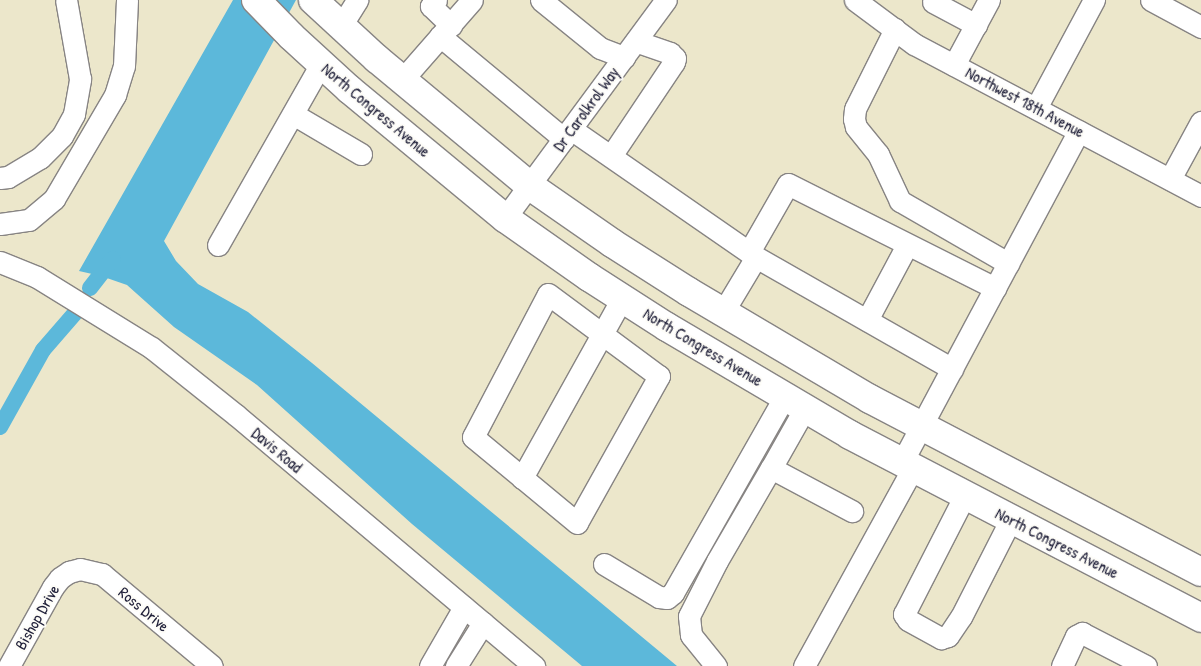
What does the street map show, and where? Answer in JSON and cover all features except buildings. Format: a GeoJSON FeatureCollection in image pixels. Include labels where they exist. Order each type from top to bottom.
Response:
{"type":"FeatureCollection","features":[{"type":"Feature","properties":{"kind":"main road","name":"North Congress Avenue"},"geometry":{"type":"LineString","coordinates":[[256,0],[321,64],[505,218],[622,298],[795,402],[908,465],[1201,618]]}},
{"type":"Feature","properties":{"kind":"main road"},"geometry":{"type":"LineString","coordinates":[[316,3],[402,80],[530,186],[612,243],[870,400],[1201,572]]}},
{"type":"Feature","properties":{"kind":"street"},"geometry":{"type":"LineString","coordinates":[[0,178],[8,177],[40,158],[62,136],[74,114],[80,80],[66,0]]}},
{"type":"Feature","properties":{"kind":"street"},"geometry":{"type":"LineString","coordinates":[[0,224],[29,220],[54,199],[115,95],[124,66],[127,0]]}},
{"type":"Feature","properties":{"kind":"street"},"geometry":{"type":"LineString","coordinates":[[341,26],[357,0]]}},
{"type":"Feature","properties":{"kind":"street"},"geometry":{"type":"LineString","coordinates":[[436,0],[431,6],[446,30],[568,134],[611,156],[752,255],[952,368]]}},
{"type":"Feature","properties":{"kind":"street"},"geometry":{"type":"LineString","coordinates":[[402,80],[472,0]]}},
{"type":"Feature","properties":{"kind":"street"},"geometry":{"type":"LineString","coordinates":[[541,0],[600,48],[670,53],[675,58],[611,156]]}},
{"type":"Feature","properties":{"kind":"street","name":"Dr Carolkrol Way"},"geometry":{"type":"LineString","coordinates":[[505,218],[666,0]]}},
{"type":"Feature","properties":{"kind":"street","name":"Northwest 18th Avenue"},"geometry":{"type":"LineString","coordinates":[[855,0],[914,44],[1201,196]]}},
{"type":"Feature","properties":{"kind":"street"},"geometry":{"type":"LineString","coordinates":[[954,65],[989,0]]}},
{"type":"Feature","properties":{"kind":"street"},"geometry":{"type":"LineString","coordinates":[[1036,108],[1094,0]]}},
{"type":"Feature","properties":{"kind":"street"},"geometry":{"type":"LineString","coordinates":[[1151,0],[1201,27]]}},
{"type":"Feature","properties":{"kind":"street"},"geometry":{"type":"LineString","coordinates":[[933,2],[976,25]]}},
{"type":"Feature","properties":{"kind":"street"},"geometry":{"type":"LineString","coordinates":[[895,29],[855,109],[854,119],[856,127],[878,154],[900,201],[1008,264]]}},
{"type":"Feature","properties":{"kind":"street"},"geometry":{"type":"LineString","coordinates":[[218,245],[321,64]]}},
{"type":"Feature","properties":{"kind":"street"},"geometry":{"type":"LineString","coordinates":[[293,114],[361,154]]}},
{"type":"Feature","properties":{"kind":"street"},"geometry":{"type":"LineString","coordinates":[[1170,179],[1201,122]]}},
{"type":"Feature","properties":{"kind":"street"},"geometry":{"type":"LineString","coordinates":[[804,666],[908,465],[921,426],[1079,131]]}},
{"type":"Feature","properties":{"kind":"street"},"geometry":{"type":"LineString","coordinates":[[62,136],[83,149]]}},
{"type":"Feature","properties":{"kind":"street"},"geometry":{"type":"LineString","coordinates":[[723,312],[788,184],[995,288]]}},
{"type":"Feature","properties":{"kind":"street"},"geometry":{"type":"LineString","coordinates":[[867,320],[907,245]]}},
{"type":"Feature","properties":{"kind":"street","name":"Davis Road"},"geometry":{"type":"LineString","coordinates":[[0,262],[37,277],[152,348],[236,415],[534,666]]}},
{"type":"Feature","properties":{"kind":"street"},"geometry":{"type":"LineString","coordinates":[[548,294],[660,376],[577,523],[522,478],[473,437],[548,294]]}},
{"type":"Feature","properties":{"kind":"street"},"geometry":{"type":"LineString","coordinates":[[522,478],[622,298]]}},
{"type":"Feature","properties":{"kind":"street"},"geometry":{"type":"LineString","coordinates":[[716,666],[691,635],[689,616],[718,561],[772,468],[795,402]]}},
{"type":"Feature","properties":{"kind":"street"},"geometry":{"type":"LineString","coordinates":[[604,564],[659,597],[667,598],[673,593],[795,402]]}},
{"type":"Feature","properties":{"kind":"street"},"geometry":{"type":"LineString","coordinates":[[772,468],[852,510]]}},
{"type":"Feature","properties":{"kind":"street"},"geometry":{"type":"LineString","coordinates":[[964,495],[904,614],[908,620],[941,638],[948,636],[961,617],[1011,519]]}},
{"type":"Feature","properties":{"kind":"street","name":"Ross Drive"},"geometry":{"type":"LineString","coordinates":[[70,572],[80,569],[102,574],[212,666]]}},
{"type":"Feature","properties":{"kind":"street","name":"Bishop Drive"},"geometry":{"type":"LineString","coordinates":[[9,666],[53,587],[60,578],[70,572]]}},
{"type":"Feature","properties":{"kind":"street"},"geometry":{"type":"LineString","coordinates":[[430,666],[464,607]]}},
{"type":"Feature","properties":{"kind":"street"},"geometry":{"type":"LineString","coordinates":[[456,666],[483,623]]}},
{"type":"Feature","properties":{"kind":"street"},"geometry":{"type":"LineString","coordinates":[[1062,666],[1076,636],[1082,633],[1146,666]]}},
{"type":"Feature","properties":{"kind":"water"},"geometry":{"type":"Polygon","coordinates":[[[233,0],[296,0],[164,241],[176,261],[198,284],[248,312],[312,363],[677,666],[582,666],[412,524],[257,385],[174,327],[127,285],[79,271],[233,0]]]}},
{"type":"Feature","properties":{"kind":"waterway"},"geometry":{"type":"LineString","coordinates":[[90,288],[113,259]]}},
{"type":"Feature","properties":{"kind":"waterway"},"geometry":{"type":"LineString","coordinates":[[0,427],[43,350],[75,313]]}}]}
